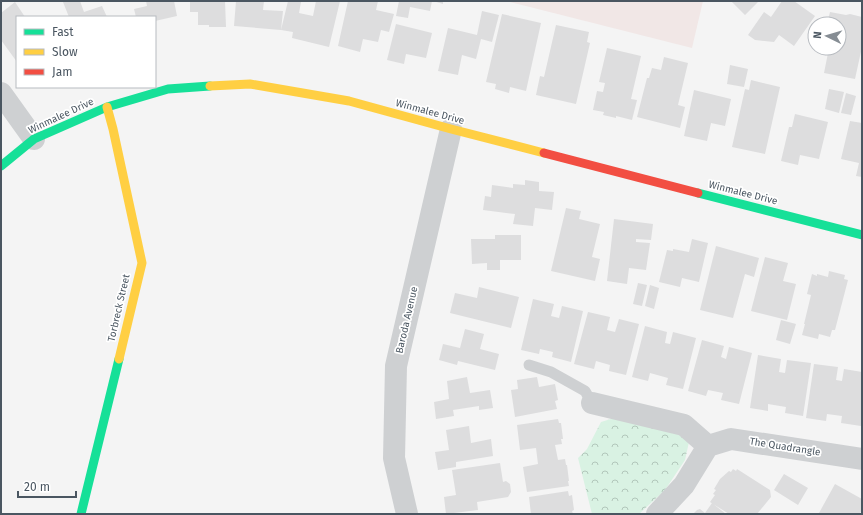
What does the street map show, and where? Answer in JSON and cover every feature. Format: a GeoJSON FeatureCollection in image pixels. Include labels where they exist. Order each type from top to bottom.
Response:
{"type":"FeatureCollection","features":[{"type":"Feature","properties":{"kind":"street","name":"Winmalee Drive"},"geometry":{"type":"LineString","coordinates":[[1,166],[34,139],[107,107],[168,89],[250,84],[349,101],[451,129],[862,235]]}},
{"type":"Feature","properties":{"kind":"street"},"geometry":{"type":"LineString","coordinates":[[1,93],[34,139]]}},
{"type":"Feature","properties":{"kind":"street","name":"Torbreck Street"},"geometry":{"type":"LineString","coordinates":[[82,514],[142,263],[107,107]]}},
{"type":"Feature","properties":{"kind":"street","name":"Baroda Avenue"},"geometry":{"type":"LineString","coordinates":[[407,514],[394,458],[396,366],[451,129]]}},
{"type":"Feature","properties":{"kind":"street"},"geometry":{"type":"LineString","coordinates":[[592,403],[684,425],[708,446],[684,486],[657,514]]}},
{"type":"Feature","properties":{"kind":"street","name":"The Quadrangle"},"geometry":{"type":"LineString","coordinates":[[708,446],[731,439],[862,459]]}},
{"type":"Feature","properties":{"kind":"lane"},"geometry":{"type":"LineString","coordinates":[[529,365],[551,372],[585,390],[592,403]]}},
{"type":"Feature","properties":{"kind":"shaded area"},"geometry":{"type":"Polygon","coordinates":[[[506,1],[703,1],[692,48],[506,1]]]}},
{"type":"Feature","properties":{"kind":"green space"},"geometry":{"type":"Polygon","coordinates":[[[614,418],[680,433],[689,442],[685,460],[665,490],[639,514],[592,514],[578,458],[587,449],[601,422],[614,418]]]}},
{"type":"Feature","properties":{"kind":"building"},"geometry":{"type":"Polygon","coordinates":[[[80,1],[84,12],[102,6],[107,16],[69,16],[63,2],[80,1]]]}},
{"type":"Feature","properties":{"kind":"building"},"geometry":{"type":"Polygon","coordinates":[[[146,1],[174,1],[177,16],[156,21],[156,16],[136,16],[134,9],[147,6],[146,1]]]}},
{"type":"Feature","properties":{"kind":"building"},"geometry":{"type":"Polygon","coordinates":[[[190,1],[225,1],[226,27],[209,27],[209,25],[198,25],[198,12],[190,12],[190,1]]]}},
{"type":"Feature","properties":{"kind":"building"},"geometry":{"type":"Polygon","coordinates":[[[236,1],[264,1],[263,10],[283,11],[281,30],[234,26],[236,1]]]}},
{"type":"Feature","properties":{"kind":"building"},"geometry":{"type":"Polygon","coordinates":[[[288,1],[301,2],[299,13],[313,16],[316,1],[340,1],[329,47],[292,38],[293,32],[281,30],[288,1]]]}},
{"type":"Feature","properties":{"kind":"building"},"geometry":{"type":"Polygon","coordinates":[[[348,1],[378,1],[376,10],[394,14],[389,32],[381,30],[378,42],[363,39],[360,52],[338,46],[348,1]]]}},
{"type":"Feature","properties":{"kind":"building"},"geometry":{"type":"Polygon","coordinates":[[[399,1],[432,1],[430,11],[410,7],[408,18],[396,16],[399,1]]]}},
{"type":"Feature","properties":{"kind":"building"},"geometry":{"type":"Polygon","coordinates":[[[433,1],[443,1],[443,4],[433,1]]]}},
{"type":"Feature","properties":{"kind":"building"},"geometry":{"type":"Polygon","coordinates":[[[731,1],[757,1],[758,2],[745,15],[731,1]]]}},
{"type":"Feature","properties":{"kind":"building"},"geometry":{"type":"Polygon","coordinates":[[[782,1],[794,1],[815,16],[807,16],[807,27],[794,46],[779,35],[774,42],[755,40],[748,35],[764,12],[771,17],[782,1]]]}},
{"type":"Feature","properties":{"kind":"building"},"geometry":{"type":"Polygon","coordinates":[[[15,2],[24,16],[16,16],[16,61],[1,40],[1,13],[15,2]]]}},
{"type":"Feature","properties":{"kind":"building"},"geometry":{"type":"Polygon","coordinates":[[[482,11],[499,15],[492,42],[481,39],[476,59],[462,55],[458,75],[438,71],[448,28],[477,35],[482,11]]]}},
{"type":"Feature","properties":{"kind":"building"},"geometry":{"type":"Polygon","coordinates":[[[830,12],[862,17],[862,47],[855,79],[824,73],[827,56],[847,56],[847,16],[829,16],[830,12]]]}},
{"type":"Feature","properties":{"kind":"building"},"geometry":{"type":"Polygon","coordinates":[[[502,14],[541,23],[526,91],[510,87],[509,93],[495,89],[496,84],[486,82],[502,14]]]}},
{"type":"Feature","properties":{"kind":"building"},"geometry":{"type":"Polygon","coordinates":[[[396,24],[432,33],[426,58],[406,54],[404,64],[387,60],[396,24]]]}},
{"type":"Feature","properties":{"kind":"building"},"geometry":{"type":"Polygon","coordinates":[[[556,25],[589,32],[587,42],[590,43],[576,104],[536,95],[540,76],[544,77],[556,25]]]}},
{"type":"Feature","properties":{"kind":"building"},"geometry":{"type":"Polygon","coordinates":[[[607,48],[641,56],[631,99],[637,100],[632,120],[616,116],[616,118],[603,115],[604,112],[593,110],[597,91],[603,92],[605,83],[599,82],[607,48]]]}},
{"type":"Feature","properties":{"kind":"building"},"geometry":{"type":"Polygon","coordinates":[[[664,57],[688,63],[678,105],[685,107],[680,128],[637,117],[647,78],[649,78],[652,68],[661,70],[664,57]]]}},
{"type":"Feature","properties":{"kind":"building"},"geometry":{"type":"Polygon","coordinates":[[[730,65],[748,69],[744,87],[727,84],[730,65]]]}},
{"type":"Feature","properties":{"kind":"building"},"geometry":{"type":"Polygon","coordinates":[[[751,80],[780,87],[765,154],[732,147],[745,89],[749,90],[751,80]]]}},
{"type":"Feature","properties":{"kind":"building"},"geometry":{"type":"Polygon","coordinates":[[[829,89],[844,92],[839,113],[825,109],[829,89]]]}},
{"type":"Feature","properties":{"kind":"building"},"geometry":{"type":"Polygon","coordinates":[[[694,90],[731,99],[725,126],[711,123],[707,141],[684,136],[694,90]]]}},
{"type":"Feature","properties":{"kind":"building"},"geometry":{"type":"Polygon","coordinates":[[[846,93],[856,96],[851,115],[841,113],[846,93]]]}},
{"type":"Feature","properties":{"kind":"building"},"geometry":{"type":"Polygon","coordinates":[[[795,114],[828,122],[819,159],[800,155],[798,165],[781,161],[789,127],[792,127],[795,114]]]}},
{"type":"Feature","properties":{"kind":"building"},"geometry":{"type":"Polygon","coordinates":[[[850,121],[862,123],[862,177],[856,176],[859,163],[841,159],[850,121]]]}},
{"type":"Feature","properties":{"kind":"building"},"geometry":{"type":"Polygon","coordinates":[[[525,180],[539,182],[539,191],[554,192],[552,210],[535,208],[533,226],[513,224],[515,214],[483,210],[485,196],[491,197],[492,185],[513,188],[513,184],[525,185],[525,180]]]}},
{"type":"Feature","properties":{"kind":"building"},"geometry":{"type":"Polygon","coordinates":[[[566,208],[581,211],[579,219],[600,224],[592,257],[600,259],[595,281],[551,271],[566,208]]]}},
{"type":"Feature","properties":{"kind":"building"},"geometry":{"type":"Polygon","coordinates":[[[614,219],[653,224],[651,240],[636,239],[636,242],[650,243],[646,270],[629,268],[627,284],[607,281],[614,219]]]}},
{"type":"Feature","properties":{"kind":"building"},"geometry":{"type":"Polygon","coordinates":[[[495,235],[521,235],[521,260],[500,260],[500,270],[487,270],[487,263],[472,264],[471,239],[495,239],[495,235]]]}},
{"type":"Feature","properties":{"kind":"building"},"geometry":{"type":"Polygon","coordinates":[[[692,239],[708,243],[699,282],[682,278],[680,287],[659,282],[667,250],[673,251],[673,249],[689,252],[692,239]]]}},
{"type":"Feature","properties":{"kind":"building"},"geometry":{"type":"Polygon","coordinates":[[[716,246],[759,258],[754,277],[745,274],[733,318],[700,310],[716,246]]]}},
{"type":"Feature","properties":{"kind":"building"},"geometry":{"type":"Polygon","coordinates":[[[765,257],[788,263],[783,281],[796,284],[787,320],[751,311],[765,257]]]}},
{"type":"Feature","properties":{"kind":"building"},"geometry":{"type":"Polygon","coordinates":[[[829,271],[845,275],[844,279],[848,280],[835,330],[832,330],[830,337],[819,334],[818,339],[802,335],[811,295],[807,294],[812,274],[828,277],[829,271]]]}},
{"type":"Feature","properties":{"kind":"building"},"geometry":{"type":"Polygon","coordinates":[[[638,283],[647,285],[642,306],[633,304],[638,283]]]}},
{"type":"Feature","properties":{"kind":"building"},"geometry":{"type":"Polygon","coordinates":[[[650,285],[659,288],[654,309],[645,306],[650,285]]]}},
{"type":"Feature","properties":{"kind":"building"},"geometry":{"type":"Polygon","coordinates":[[[479,287],[519,297],[511,328],[450,313],[455,293],[477,298],[479,287]]]}},
{"type":"Feature","properties":{"kind":"building"},"geometry":{"type":"Polygon","coordinates":[[[533,299],[554,304],[551,316],[559,318],[562,306],[583,311],[571,362],[552,357],[553,352],[540,349],[539,354],[521,350],[533,299]]]}},
{"type":"Feature","properties":{"kind":"building"},"geometry":{"type":"Polygon","coordinates":[[[588,312],[610,317],[607,330],[615,332],[619,319],[639,324],[626,375],[609,371],[610,365],[596,361],[594,369],[574,364],[588,312]]]}},
{"type":"Feature","properties":{"kind":"building"},"geometry":{"type":"Polygon","coordinates":[[[781,320],[796,324],[790,344],[776,340],[781,320]]]}},
{"type":"Feature","properties":{"kind":"building"},"geometry":{"type":"Polygon","coordinates":[[[645,326],[667,332],[665,343],[670,344],[673,332],[696,338],[683,389],[666,385],[668,378],[650,373],[648,381],[632,377],[645,326]]]}},
{"type":"Feature","properties":{"kind":"building"},"geometry":{"type":"Polygon","coordinates":[[[465,329],[484,334],[480,349],[499,354],[495,370],[458,361],[457,365],[439,360],[443,344],[460,348],[465,329]]]}},
{"type":"Feature","properties":{"kind":"building"},"geometry":{"type":"Polygon","coordinates":[[[702,340],[724,346],[721,357],[726,359],[729,347],[752,353],[739,404],[721,400],[723,393],[708,390],[706,396],[688,391],[702,340]]]}},
{"type":"Feature","properties":{"kind":"building"},"geometry":{"type":"Polygon","coordinates":[[[758,355],[781,359],[779,372],[785,373],[787,360],[811,363],[803,416],[785,413],[786,407],[768,404],[768,411],[750,408],[758,355]]]}},
{"type":"Feature","properties":{"kind":"building"},"geometry":{"type":"Polygon","coordinates":[[[814,364],[838,367],[836,380],[842,381],[844,369],[862,372],[861,426],[841,423],[842,416],[827,414],[826,421],[806,418],[814,364]]]}},
{"type":"Feature","properties":{"kind":"building"},"geometry":{"type":"Polygon","coordinates":[[[467,377],[470,393],[490,390],[493,408],[479,410],[479,406],[453,410],[454,416],[436,419],[434,402],[449,399],[447,381],[467,377]]]}},
{"type":"Feature","properties":{"kind":"building"},"geometry":{"type":"Polygon","coordinates":[[[537,377],[539,387],[555,384],[558,400],[555,401],[557,409],[515,417],[511,390],[518,389],[517,380],[537,377]]]}},
{"type":"Feature","properties":{"kind":"building"},"geometry":{"type":"Polygon","coordinates":[[[558,419],[559,423],[561,423],[563,439],[561,439],[562,444],[555,445],[558,460],[565,459],[569,486],[527,492],[523,467],[538,464],[536,448],[520,450],[517,425],[558,419]]]}},
{"type":"Feature","properties":{"kind":"building"},"geometry":{"type":"Polygon","coordinates":[[[469,426],[471,443],[491,439],[493,456],[456,462],[456,467],[438,470],[435,452],[449,450],[446,430],[469,426]]]}},
{"type":"Feature","properties":{"kind":"building"},"geometry":{"type":"Polygon","coordinates":[[[500,463],[503,482],[506,481],[510,484],[511,492],[508,497],[477,502],[478,510],[446,514],[444,497],[456,495],[452,470],[500,463]]]}},
{"type":"Feature","properties":{"kind":"building"},"geometry":{"type":"Polygon","coordinates":[[[733,469],[736,471],[737,469],[770,490],[771,497],[757,514],[729,514],[710,502],[715,495],[713,494],[716,490],[714,489],[720,479],[733,469]]]}},
{"type":"Feature","properties":{"kind":"building"},"geometry":{"type":"Polygon","coordinates":[[[784,474],[808,488],[798,505],[774,490],[784,474]]]}},
{"type":"Feature","properties":{"kind":"building"},"geometry":{"type":"Polygon","coordinates":[[[835,484],[862,499],[862,510],[860,513],[862,514],[819,513],[835,484]]]}},
{"type":"Feature","properties":{"kind":"building"},"geometry":{"type":"Polygon","coordinates":[[[568,491],[569,496],[572,495],[574,510],[572,511],[573,514],[531,514],[529,497],[568,491]]]}},
{"type":"Feature","properties":{"kind":"building"},"geometry":{"type":"Polygon","coordinates":[[[712,503],[726,514],[693,514],[700,509],[705,513],[712,503]]]}},
{"type":"Feature","properties":{"kind":"traffic: fast"},"geometry":{"type":"LineString","coordinates":[[1,166],[34,139],[107,107],[168,89],[210,86]]}},
{"type":"Feature","properties":{"kind":"traffic: fast"},"geometry":{"type":"LineString","coordinates":[[698,193],[862,235]]}},
{"type":"Feature","properties":{"kind":"traffic: fast"},"geometry":{"type":"LineString","coordinates":[[81,514],[119,359]]}},
{"type":"Feature","properties":{"kind":"traffic: slow"},"geometry":{"type":"LineString","coordinates":[[210,86],[250,84],[349,101],[544,153]]}},
{"type":"Feature","properties":{"kind":"traffic: slow"},"geometry":{"type":"LineString","coordinates":[[107,107],[142,263],[119,359]]}},
{"type":"Feature","properties":{"kind":"traffic: jam"},"geometry":{"type":"LineString","coordinates":[[544,153],[698,193]]}}]}
